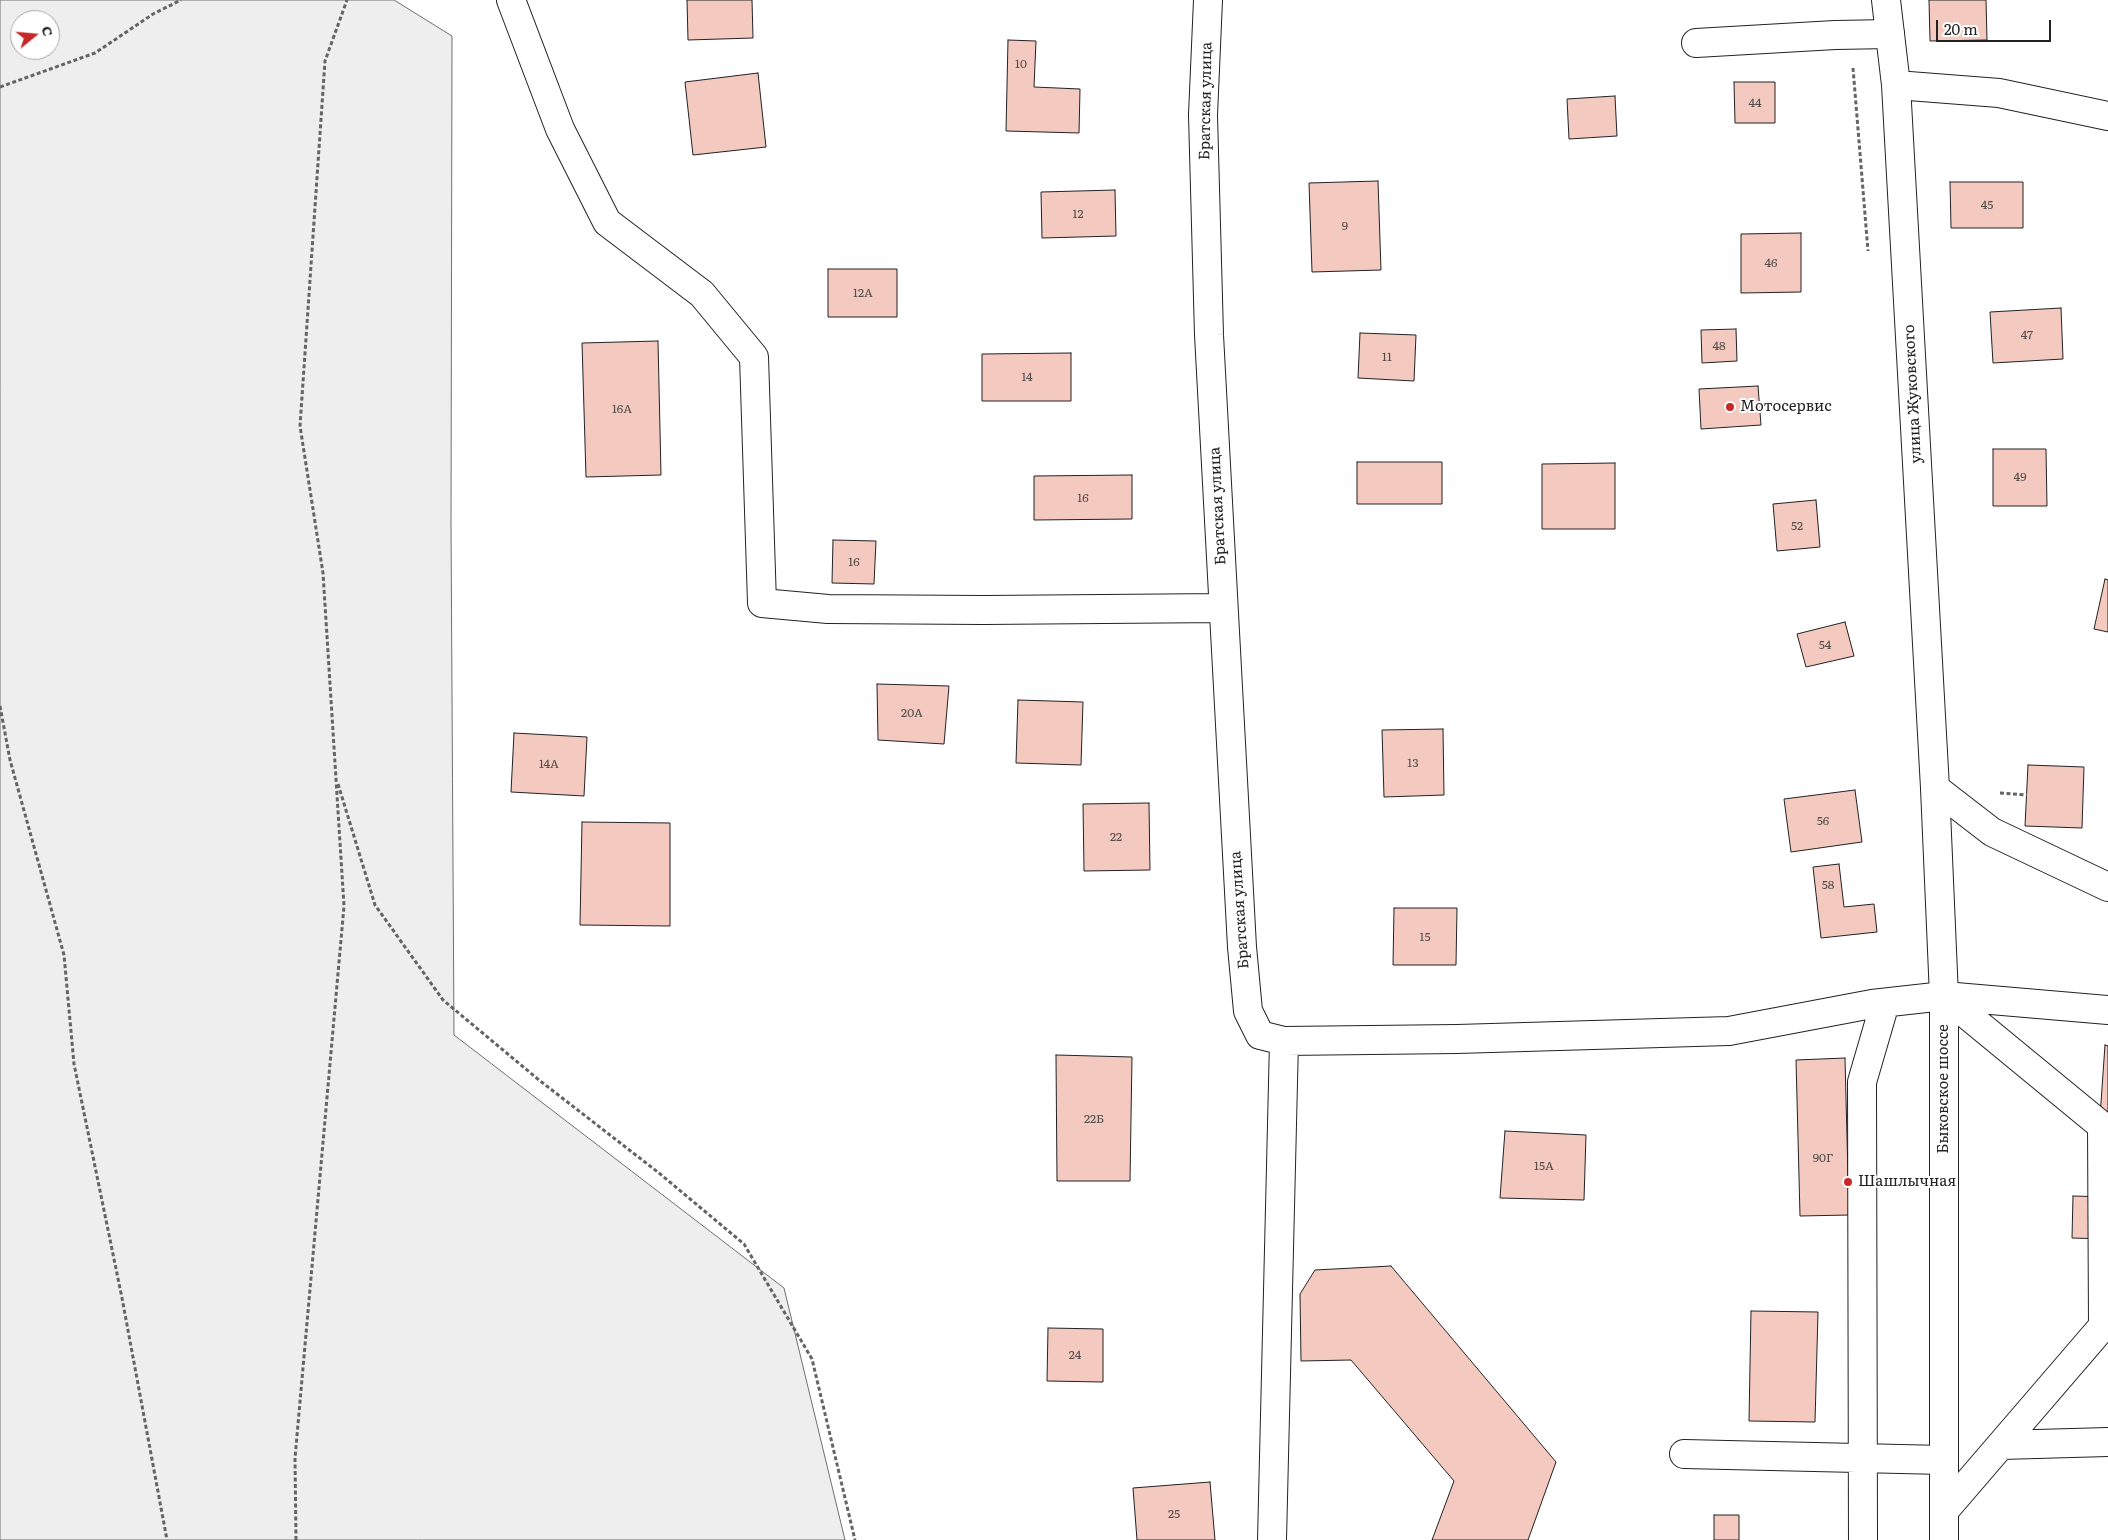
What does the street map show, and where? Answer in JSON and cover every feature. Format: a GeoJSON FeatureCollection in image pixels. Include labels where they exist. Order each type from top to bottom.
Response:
{"type":"FeatureCollection","features":[{"type":"Feature","properties":{"kind":"street"},"geometry":{"type":"LineString","coordinates":[[511,0],[560,129],[607,222],[702,294],[754,357],[762,603],[838,609],[1223,608]]}},
{"type":"Feature","properties":{"kind":"street","name":"Братская улица"},"geometry":{"type":"LineString","coordinates":[[1208,0],[1203,115],[1209,335],[1242,947],[1248,1011],[1260,1035],[1284,1041]]}},
{"type":"Feature","properties":{"kind":"street","name":"улица Жуковского"},"geometry":{"type":"LineString","coordinates":[[1886,0],[1896,85],[1935,788]]}},
{"type":"Feature","properties":{"kind":"street"},"geometry":{"type":"LineString","coordinates":[[1696,43],[1890,34]]}},
{"type":"Feature","properties":{"kind":"street"},"geometry":{"type":"LineString","coordinates":[[1896,85],[1999,93],[2108,116]]}},
{"type":"Feature","properties":{"kind":"street"},"geometry":{"type":"LineString","coordinates":[[1935,788],[1992,832],[2108,887]]}},
{"type":"Feature","properties":{"kind":"street","name":"Быковское шоссе"},"geometry":{"type":"LineString","coordinates":[[1935,788],[1944,996],[1944,1540]]}},
{"type":"Feature","properties":{"kind":"street"},"geometry":{"type":"LineString","coordinates":[[1944,996],[2102,1126],[2105,1155],[2105,1295],[2103,1326],[1944,1511]]}},
{"type":"Feature","properties":{"kind":"street"},"geometry":{"type":"LineString","coordinates":[[1272,1540],[1284,1041],[1728,1031],[1885,1003],[1944,996],[2108,1010]]}},
{"type":"Feature","properties":{"kind":"street"},"geometry":{"type":"LineString","coordinates":[[1863,1540],[1862,1082],[1885,1003]]}},
{"type":"Feature","properties":{"kind":"street"},"geometry":{"type":"LineString","coordinates":[[2000,1445],[2108,1442]]}},
{"type":"Feature","properties":{"kind":"street"},"geometry":{"type":"LineString","coordinates":[[1684,1454],[1944,1460]]}},
{"type":"Feature","properties":{"kind":"path"},"geometry":{"type":"LineString","coordinates":[[0,87],[95,53],[153,14],[181,0]]}},
{"type":"Feature","properties":{"kind":"path"},"geometry":{"type":"LineString","coordinates":[[296,1540],[295,1458],[344,906],[323,573],[300,426],[325,61],[347,0]]}},
{"type":"Feature","properties":{"kind":"path"},"geometry":{"type":"LineString","coordinates":[[1850,35],[1868,251]]}},
{"type":"Feature","properties":{"kind":"path"},"geometry":{"type":"LineString","coordinates":[[0,706],[10,760],[64,955],[74,1064],[122,1298],[167,1540]]}},
{"type":"Feature","properties":{"kind":"path"},"geometry":{"type":"LineString","coordinates":[[336,778],[375,905],[443,1000],[539,1080],[659,1173],[744,1244],[812,1359],[855,1540]]}},
{"type":"Feature","properties":{"kind":"shaded area"},"geometry":{"type":"Polygon","coordinates":[[[0,0],[394,0],[452,36],[451,522],[454,1035],[784,1288],[845,1540],[0,1540],[0,0]]]}},
{"type":"Feature","properties":{"kind":"building"},"geometry":{"type":"Polygon","coordinates":[[[687,0],[752,0],[753,38],[688,40],[687,0]]]}},
{"type":"Feature","properties":{"kind":"building"},"geometry":{"type":"Polygon","coordinates":[[[1929,0],[1986,0],[1987,40],[1930,41],[1929,0]]]}},
{"type":"Feature","properties":{"kind":"building"},"geometry":{"type":"Polygon","coordinates":[[[1008,40],[1036,41],[1034,87],[1080,89],[1079,133],[1006,131],[1008,40]]]}},
{"type":"Feature","properties":{"kind":"building"},"geometry":{"type":"Polygon","coordinates":[[[758,73],[766,147],[693,155],[685,82],[758,73]]]}},
{"type":"Feature","properties":{"kind":"building"},"geometry":{"type":"Polygon","coordinates":[[[1734,82],[1775,82],[1775,123],[1735,123],[1734,82]]]}},
{"type":"Feature","properties":{"kind":"building"},"geometry":{"type":"Polygon","coordinates":[[[1615,96],[1617,136],[1569,139],[1567,99],[1615,96]]]}},
{"type":"Feature","properties":{"kind":"building"},"geometry":{"type":"Polygon","coordinates":[[[1378,181],[1381,270],[1312,272],[1309,183],[1378,181]]]}},
{"type":"Feature","properties":{"kind":"building"},"geometry":{"type":"Polygon","coordinates":[[[1950,182],[2023,182],[2023,228],[1951,228],[1950,182]]]}},
{"type":"Feature","properties":{"kind":"building"},"geometry":{"type":"Polygon","coordinates":[[[1115,190],[1116,236],[1042,238],[1041,192],[1115,190]]]}},
{"type":"Feature","properties":{"kind":"building"},"geometry":{"type":"Polygon","coordinates":[[[1801,233],[1801,292],[1741,293],[1741,234],[1801,233]]]}},
{"type":"Feature","properties":{"kind":"building"},"geometry":{"type":"Polygon","coordinates":[[[828,269],[897,269],[897,317],[828,317],[828,269]]]}},
{"type":"Feature","properties":{"kind":"building"},"geometry":{"type":"Polygon","coordinates":[[[2061,308],[2063,359],[1993,363],[1990,312],[2061,308]]]}},
{"type":"Feature","properties":{"kind":"building"},"geometry":{"type":"Polygon","coordinates":[[[1736,329],[1737,361],[1702,363],[1701,330],[1736,329]]]}},
{"type":"Feature","properties":{"kind":"building"},"geometry":{"type":"Polygon","coordinates":[[[1360,333],[1416,335],[1414,381],[1358,378],[1360,333]]]}},
{"type":"Feature","properties":{"kind":"building"},"geometry":{"type":"Polygon","coordinates":[[[658,341],[661,475],[586,477],[582,343],[658,341]]]}},
{"type":"Feature","properties":{"kind":"building"},"geometry":{"type":"Polygon","coordinates":[[[1071,353],[1071,401],[982,401],[982,354],[1071,353]]]}},
{"type":"Feature","properties":{"kind":"building","name":"Мотосервис"},"geometry":{"type":"Polygon","coordinates":[[[1758,386],[1761,425],[1701,429],[1699,389],[1758,386]]]}},
{"type":"Feature","properties":{"kind":"building"},"geometry":{"type":"Polygon","coordinates":[[[1993,449],[2046,449],[2047,506],[1993,506],[1993,449]]]}},
{"type":"Feature","properties":{"kind":"building"},"geometry":{"type":"Polygon","coordinates":[[[1357,462],[1442,462],[1442,504],[1357,504],[1357,462]]]}},
{"type":"Feature","properties":{"kind":"building"},"geometry":{"type":"Polygon","coordinates":[[[1615,463],[1615,529],[1542,529],[1542,464],[1615,463]]]}},
{"type":"Feature","properties":{"kind":"building"},"geometry":{"type":"Polygon","coordinates":[[[1132,475],[1132,519],[1034,520],[1034,476],[1132,475]]]}},
{"type":"Feature","properties":{"kind":"building"},"geometry":{"type":"Polygon","coordinates":[[[1816,500],[1820,547],[1777,551],[1773,504],[1816,500]]]}},
{"type":"Feature","properties":{"kind":"building"},"geometry":{"type":"Polygon","coordinates":[[[833,540],[876,541],[874,584],[832,583],[833,540]]]}},
{"type":"Feature","properties":{"kind":"building"},"geometry":{"type":"Polygon","coordinates":[[[2105,579],[2108,580],[2108,632],[2094,629],[2105,579]]]}},
{"type":"Feature","properties":{"kind":"building"},"geometry":{"type":"Polygon","coordinates":[[[1845,622],[1854,656],[1806,667],[1797,634],[1845,622]]]}},
{"type":"Feature","properties":{"kind":"building"},"geometry":{"type":"Polygon","coordinates":[[[877,684],[949,686],[944,744],[878,740],[877,684]]]}},
{"type":"Feature","properties":{"kind":"building"},"geometry":{"type":"Polygon","coordinates":[[[1018,700],[1083,702],[1081,765],[1016,763],[1018,700]]]}},
{"type":"Feature","properties":{"kind":"building"},"geometry":{"type":"Polygon","coordinates":[[[1443,729],[1444,795],[1384,797],[1382,730],[1443,729]]]}},
{"type":"Feature","properties":{"kind":"building"},"geometry":{"type":"Polygon","coordinates":[[[514,733],[587,737],[584,796],[511,792],[514,733]]]}},
{"type":"Feature","properties":{"kind":"building"},"geometry":{"type":"Polygon","coordinates":[[[2028,765],[2084,767],[2082,828],[2025,826],[2028,765]]]}},
{"type":"Feature","properties":{"kind":"building"},"geometry":{"type":"Polygon","coordinates":[[[1855,790],[1862,842],[1791,852],[1784,799],[1855,790]]]}},
{"type":"Feature","properties":{"kind":"building"},"geometry":{"type":"Polygon","coordinates":[[[1149,803],[1150,870],[1084,871],[1083,804],[1149,803]]]}},
{"type":"Feature","properties":{"kind":"building"},"geometry":{"type":"Polygon","coordinates":[[[582,822],[670,823],[670,926],[580,925],[582,822]]]}},
{"type":"Feature","properties":{"kind":"building"},"geometry":{"type":"Polygon","coordinates":[[[1839,864],[1844,907],[1874,904],[1877,932],[1821,938],[1813,867],[1839,864]]]}},
{"type":"Feature","properties":{"kind":"building"},"geometry":{"type":"Polygon","coordinates":[[[1394,908],[1457,908],[1456,965],[1393,965],[1394,908]]]}},
{"type":"Feature","properties":{"kind":"building"},"geometry":{"type":"Polygon","coordinates":[[[2105,1045],[2108,1046],[2108,1117],[2100,1117],[2105,1045]]]}},
{"type":"Feature","properties":{"kind":"building"},"geometry":{"type":"Polygon","coordinates":[[[1056,1055],[1132,1057],[1130,1181],[1057,1181],[1056,1055]]]}},
{"type":"Feature","properties":{"kind":"building"},"geometry":{"type":"Polygon","coordinates":[[[1845,1058],[1849,1215],[1800,1216],[1796,1060],[1845,1058]]]}},
{"type":"Feature","properties":{"kind":"building"},"geometry":{"type":"Polygon","coordinates":[[[1505,1131],[1586,1135],[1584,1200],[1500,1198],[1505,1131]]]}},
{"type":"Feature","properties":{"kind":"building"},"geometry":{"type":"Polygon","coordinates":[[[2073,1196],[2108,1197],[2108,1239],[2072,1238],[2073,1196]]]}},
{"type":"Feature","properties":{"kind":"building"},"geometry":{"type":"Polygon","coordinates":[[[1391,1266],[1556,1462],[1528,1540],[1432,1540],[1454,1481],[1351,1360],[1301,1361],[1300,1294],[1315,1270],[1391,1266]]]}},
{"type":"Feature","properties":{"kind":"building"},"geometry":{"type":"Polygon","coordinates":[[[1751,1311],[1818,1312],[1815,1422],[1749,1421],[1751,1311]]]}},
{"type":"Feature","properties":{"kind":"building"},"geometry":{"type":"Polygon","coordinates":[[[1048,1328],[1103,1329],[1103,1382],[1047,1381],[1048,1328]]]}},
{"type":"Feature","properties":{"kind":"building"},"geometry":{"type":"Polygon","coordinates":[[[1210,1482],[1215,1540],[1137,1540],[1133,1488],[1210,1482]]]}},
{"type":"Feature","properties":{"kind":"building"},"geometry":{"type":"Polygon","coordinates":[[[1714,1515],[1739,1515],[1739,1540],[1714,1540],[1714,1515]]]}},
{"type":"Feature","properties":{"kind":"place","name":"Мотосервис"},"geometry":{"type":"Point","coordinates":[1730,407]}},
{"type":"Feature","properties":{"kind":"place","name":"Шашлычная"},"geometry":{"type":"Point","coordinates":[1848,1182]}}]}
